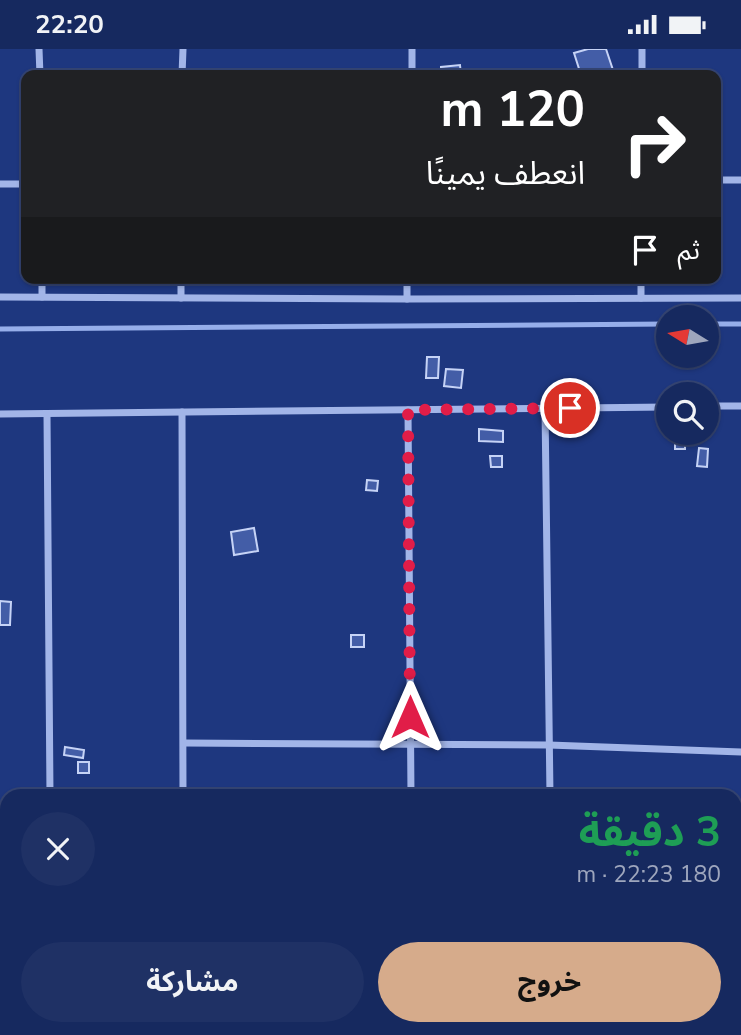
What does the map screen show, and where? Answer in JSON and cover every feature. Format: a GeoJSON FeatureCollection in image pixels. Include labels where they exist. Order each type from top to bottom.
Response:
{"type":"FeatureCollection","features":[{"type":"Feature","properties":{"kind":"street"},"geometry":{"type":"LineString","coordinates":[[39,49],[40,70]]}},
{"type":"Feature","properties":{"kind":"street"},"geometry":{"type":"LineString","coordinates":[[182,70],[183,49]]}},
{"type":"Feature","properties":{"kind":"street"},"geometry":{"type":"LineString","coordinates":[[412,49],[412,70]]}},
{"type":"Feature","properties":{"kind":"street"},"geometry":{"type":"LineString","coordinates":[[642,49],[642,70]]}},
{"type":"Feature","properties":{"kind":"street"},"geometry":{"type":"LineString","coordinates":[[721,180],[741,180]]}},
{"type":"Feature","properties":{"kind":"street"},"geometry":{"type":"LineString","coordinates":[[0,184],[21,184]]}},
{"type":"Feature","properties":{"kind":"street"},"geometry":{"type":"LineString","coordinates":[[42,284],[43,297]]}},
{"type":"Feature","properties":{"kind":"street"},"geometry":{"type":"LineString","coordinates":[[181,284],[181,298]]}},
{"type":"Feature","properties":{"kind":"street"},"geometry":{"type":"LineString","coordinates":[[407,284],[407,299]]}},
{"type":"Feature","properties":{"kind":"street"},"geometry":{"type":"LineString","coordinates":[[641,284],[641,298]]}},
{"type":"Feature","properties":{"kind":"street"},"geometry":{"type":"LineString","coordinates":[[0,297],[741,298]]}},
{"type":"Feature","properties":{"kind":"street"},"geometry":{"type":"LineString","coordinates":[[719,406],[741,406]]}},
{"type":"Feature","properties":{"kind":"street"},"geometry":{"type":"LineString","coordinates":[[0,414],[656,407]]}},
{"type":"Feature","properties":{"kind":"street"},"geometry":{"type":"LineString","coordinates":[[545,408],[550,789]]}},
{"type":"Feature","properties":{"kind":"street"},"geometry":{"type":"LineString","coordinates":[[408,410],[411,789]]}},
{"type":"Feature","properties":{"kind":"street"},"geometry":{"type":"LineString","coordinates":[[183,412],[183,789]]}},
{"type":"Feature","properties":{"kind":"street"},"geometry":{"type":"LineString","coordinates":[[47,414],[50,789]]}},
{"type":"Feature","properties":{"kind":"street"},"geometry":{"type":"LineString","coordinates":[[184,743],[549,745],[741,752]]}},
{"type":"Feature","properties":{"kind":"building"},"geometry":{"type":"Polygon","coordinates":[[[588,49],[606,49],[613,70],[579,70],[574,53],[588,49]]]}},
{"type":"Feature","properties":{"kind":"building"},"geometry":{"type":"Polygon","coordinates":[[[460,65],[460,70],[441,70],[441,67],[460,65]]]}},
{"type":"Feature","properties":{"kind":"building"},"geometry":{"type":"Polygon","coordinates":[[[427,357],[439,357],[438,378],[426,378],[427,357]]]}},
{"type":"Feature","properties":{"kind":"building"},"geometry":{"type":"Polygon","coordinates":[[[446,369],[463,370],[461,388],[444,386],[446,369]]]}},
{"type":"Feature","properties":{"kind":"building"},"geometry":{"type":"Polygon","coordinates":[[[479,429],[503,431],[503,442],[479,441],[479,429]]]}},
{"type":"Feature","properties":{"kind":"building"},"geometry":{"type":"Polygon","coordinates":[[[675,445],[685,445],[685,449],[675,449],[675,445]]]}},
{"type":"Feature","properties":{"kind":"building"},"geometry":{"type":"Polygon","coordinates":[[[699,448],[708,449],[707,467],[697,466],[699,448]]]}},
{"type":"Feature","properties":{"kind":"building"},"geometry":{"type":"Polygon","coordinates":[[[490,456],[502,456],[502,467],[491,467],[490,456]]]}},
{"type":"Feature","properties":{"kind":"building"},"geometry":{"type":"Polygon","coordinates":[[[367,480],[378,481],[377,491],[366,490],[367,480]]]}},
{"type":"Feature","properties":{"kind":"building"},"geometry":{"type":"Polygon","coordinates":[[[254,528],[258,551],[234,555],[231,532],[254,528]]]}},
{"type":"Feature","properties":{"kind":"building"},"geometry":{"type":"Polygon","coordinates":[[[0,601],[11,602],[10,625],[0,625],[0,601]]]}},
{"type":"Feature","properties":{"kind":"building"},"geometry":{"type":"Polygon","coordinates":[[[351,635],[364,635],[364,647],[351,647],[351,635]]]}},
{"type":"Feature","properties":{"kind":"building"},"geometry":{"type":"Polygon","coordinates":[[[65,747],[84,750],[83,758],[64,755],[65,747]]]}},
{"type":"Feature","properties":{"kind":"building"},"geometry":{"type":"Polygon","coordinates":[[[78,762],[89,762],[89,773],[78,773],[78,762]]]}},
{"type":"Feature","properties":{"kind":"waterway"},"geometry":{"type":"LineString","coordinates":[[0,329],[656,324]]}},
{"type":"Feature","properties":{"kind":"waterway"},"geometry":{"type":"LineString","coordinates":[[719,324],[741,324]]}},
{"type":"Feature","properties":{"kind":"route"},"geometry":{"type":"LineString","coordinates":[[410,717],[408,410],[570,408]]}}]}
